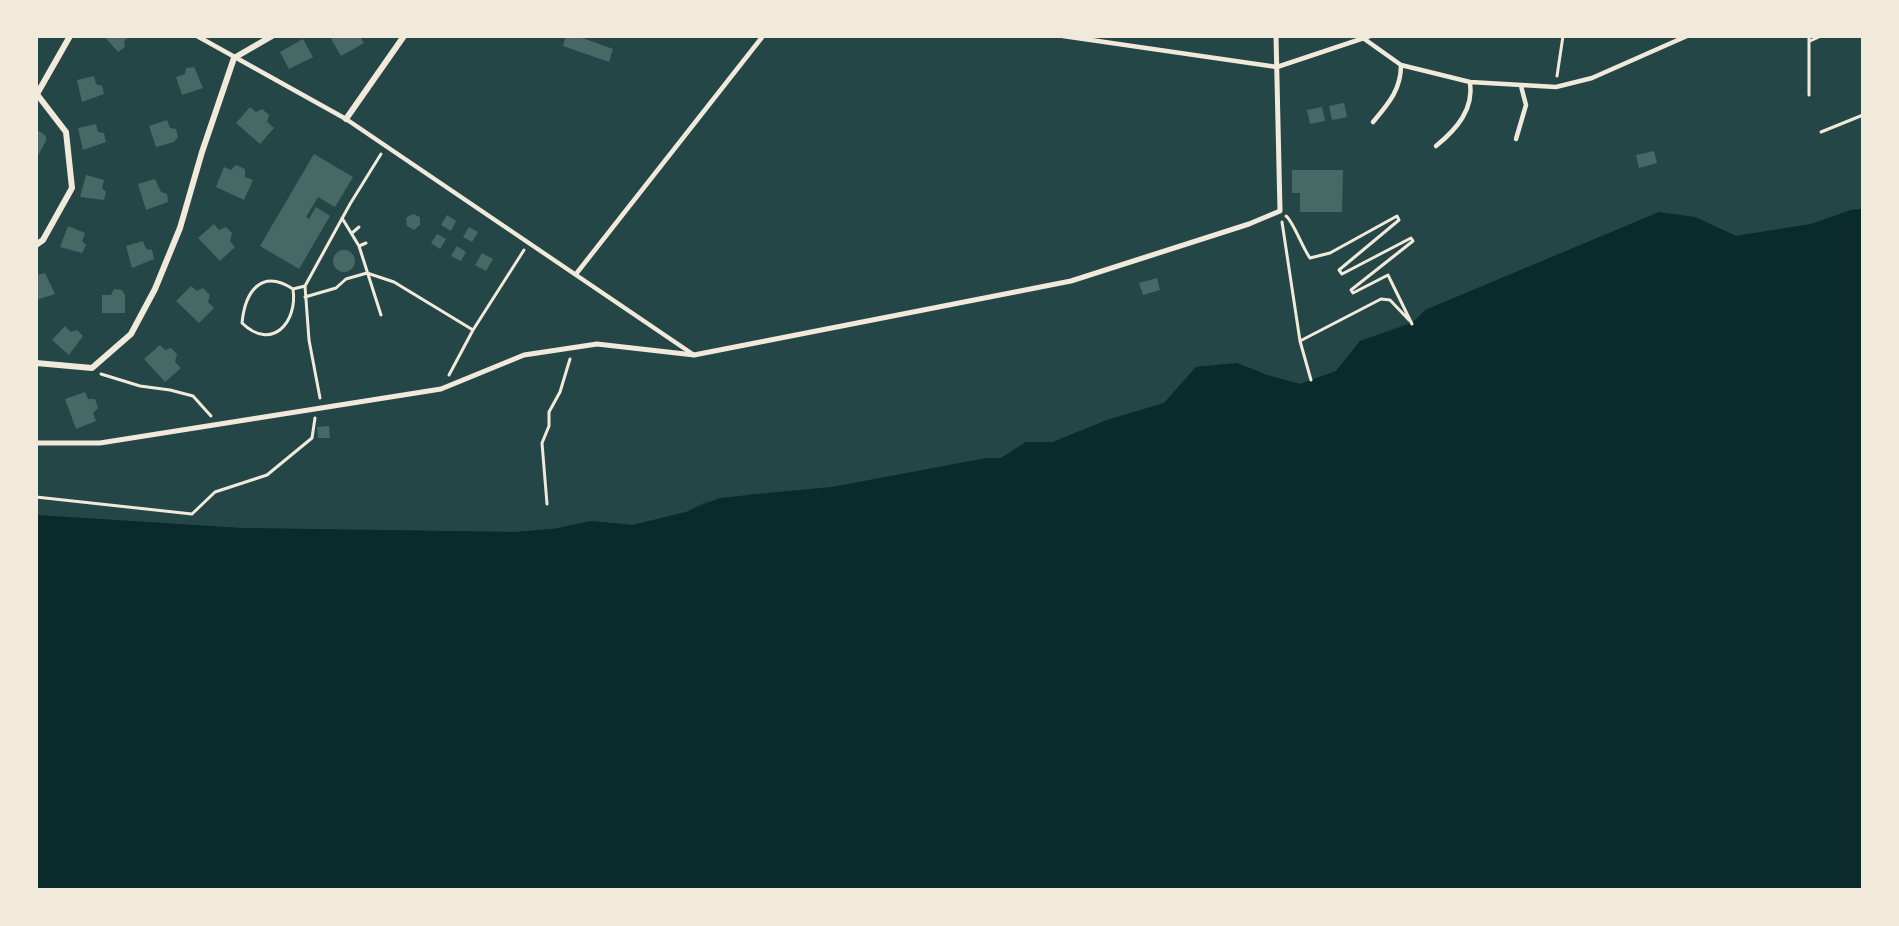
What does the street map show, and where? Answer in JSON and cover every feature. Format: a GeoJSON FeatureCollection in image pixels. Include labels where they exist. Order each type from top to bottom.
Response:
{"type":"FeatureCollection","features":[{"type":"Feature","properties":{"kind":"street"},"geometry":{"type":"LineString","coordinates":[[36,245],[44,240],[72,188],[66,132],[36,94],[70,36]]}},
{"type":"Feature","properties":{"kind":"street"},"geometry":{"type":"LineString","coordinates":[[36,363],[92,368],[131,334],[155,289],[180,228],[202,152],[234,58],[272,36]]}},
{"type":"Feature","properties":{"kind":"street"},"geometry":{"type":"LineString","coordinates":[[346,119],[404,36]]}},
{"type":"Feature","properties":{"kind":"street"},"geometry":{"type":"LineString","coordinates":[[36,443],[100,443],[441,389],[524,355],[597,344],[694,355],[1071,280],[1249,224],[1280,211],[1276,36]]}},
{"type":"Feature","properties":{"kind":"lane"},"geometry":{"type":"LineString","coordinates":[[197,36],[346,119],[694,355]]}},
{"type":"Feature","properties":{"kind":"lane"},"geometry":{"type":"LineString","coordinates":[[576,274],[763,36]]}},
{"type":"Feature","properties":{"kind":"lane"},"geometry":{"type":"LineString","coordinates":[[1063,36],[1277,67],[1370,36]]}},
{"type":"Feature","properties":{"kind":"lane"},"geometry":{"type":"LineString","coordinates":[[1363,38],[1401,65],[1470,81],[1556,87],[1592,78],[1687,36]]}},
{"type":"Feature","properties":{"kind":"lane"},"geometry":{"type":"LineString","coordinates":[[1372,123],[1395,95],[1401,77],[1401,65]]}},
{"type":"Feature","properties":{"kind":"lane"},"geometry":{"type":"LineString","coordinates":[[1436,146],[1456,129],[1472,98],[1470,81]]}},
{"type":"Feature","properties":{"kind":"lane"},"geometry":{"type":"LineString","coordinates":[[1516,139],[1526,105],[1521,86]]}},
{"type":"Feature","properties":{"kind":"path"},"geometry":{"type":"LineString","coordinates":[[1556,87],[1563,36]]}},
{"type":"Feature","properties":{"kind":"path"},"geometry":{"type":"LineString","coordinates":[[1809,36],[1809,96]]}},
{"type":"Feature","properties":{"kind":"path"},"geometry":{"type":"LineString","coordinates":[[1810,41],[1821,36]]}},
{"type":"Feature","properties":{"kind":"path"},"geometry":{"type":"LineString","coordinates":[[1821,132],[1863,115]]}},
{"type":"Feature","properties":{"kind":"path"},"geometry":{"type":"LineString","coordinates":[[322,409],[309,340],[305,286],[342,218],[386,146]]}},
{"type":"Feature","properties":{"kind":"path"},"geometry":{"type":"LineString","coordinates":[[1280,211],[1300,341],[1311,380]]}},
{"type":"Feature","properties":{"kind":"path"},"geometry":{"type":"LineString","coordinates":[[1291,220],[1299,243],[1310,258],[1330,253],[1396,216],[1399,220],[1339,270],[1342,274],[1411,238],[1413,241],[1351,290],[1353,293],[1388,275],[1412,324],[1390,300],[1381,299],[1300,341]]}},
{"type":"Feature","properties":{"kind":"path"},"geometry":{"type":"LineString","coordinates":[[342,218],[359,246],[381,315]]}},
{"type":"Feature","properties":{"kind":"path"},"geometry":{"type":"LineString","coordinates":[[352,233],[359,227]]}},
{"type":"Feature","properties":{"kind":"path"},"geometry":{"type":"LineString","coordinates":[[441,389],[473,330],[529,242]]}},
{"type":"Feature","properties":{"kind":"path"},"geometry":{"type":"LineString","coordinates":[[359,246],[366,243]]}},
{"type":"Feature","properties":{"kind":"path"},"geometry":{"type":"LineString","coordinates":[[305,297],[336,288],[346,279],[367,273],[394,282],[473,330]]}},
{"type":"Feature","properties":{"kind":"path"},"geometry":{"type":"LineString","coordinates":[[293,289],[295,300],[292,311],[287,321],[274,335],[261,336],[251,332],[242,323],[243,311],[249,296],[258,284],[269,279],[281,281],[293,289],[305,286]]}},
{"type":"Feature","properties":{"kind":"path"},"geometry":{"type":"LineString","coordinates":[[547,504],[542,442],[549,426],[549,412],[566,375],[570,349]]}},
{"type":"Feature","properties":{"kind":"path"},"geometry":{"type":"LineString","coordinates":[[92,368],[103,376],[140,387],[170,390],[193,396],[219,425]]}},
{"type":"Feature","properties":{"kind":"path"},"geometry":{"type":"LineString","coordinates":[[36,497],[192,514],[216,492],[267,475],[312,438],[316,423]]}},
{"type":"Feature","properties":{"kind":"shaded area"},"geometry":{"type":"Polygon","coordinates":[[[36,36],[1863,36],[1863,209],[1851,210],[1811,224],[1736,236],[1695,217],[1360,341],[1336,371],[1300,384],[1267,375],[1237,363],[1196,367],[1164,403],[1107,420],[1053,442],[1026,442],[1001,458],[987,458],[832,487],[752,494],[705,502],[686,512],[633,525],[591,521],[553,529],[515,532],[240,528],[36,515],[36,36]]]}},
{"type":"Feature","properties":{"kind":"shaded area"},"geometry":{"type":"Polygon","coordinates":[[[1863,209],[1863,890],[36,890],[36,515],[240,528],[515,532],[553,529],[591,521],[633,525],[686,512],[720,498],[832,487],[987,458],[1001,458],[1026,442],[1053,442],[1107,420],[1164,403],[1196,367],[1237,363],[1267,375],[1300,384],[1336,371],[1360,341],[1411,324],[1425,310],[1659,212],[1695,217],[1736,236],[1811,224],[1851,210],[1863,209]]]}},
{"type":"Feature","properties":{"kind":"building"},"geometry":{"type":"Polygon","coordinates":[[[104,36],[130,36],[124,41],[125,47],[118,52],[104,36]]]}},
{"type":"Feature","properties":{"kind":"building"},"geometry":{"type":"Polygon","coordinates":[[[336,36],[360,36],[364,43],[341,56],[331,39],[336,36]]]}},
{"type":"Feature","properties":{"kind":"building"},"geometry":{"type":"Polygon","coordinates":[[[566,36],[577,36],[613,49],[609,62],[563,46],[566,36]]]}},
{"type":"Feature","properties":{"kind":"building"},"geometry":{"type":"Polygon","coordinates":[[[303,39],[313,57],[289,69],[280,52],[303,39]]]}},
{"type":"Feature","properties":{"kind":"building"},"geometry":{"type":"Polygon","coordinates":[[[194,67],[203,88],[182,95],[176,77],[185,74],[186,68],[194,67]]]}},
{"type":"Feature","properties":{"kind":"building"},"geometry":{"type":"Polygon","coordinates":[[[94,76],[96,84],[102,86],[104,94],[82,102],[77,80],[94,76]]]}},
{"type":"Feature","properties":{"kind":"building"},"geometry":{"type":"Polygon","coordinates":[[[1344,103],[1347,117],[1332,120],[1329,106],[1344,103]]]}},
{"type":"Feature","properties":{"kind":"building"},"geometry":{"type":"Polygon","coordinates":[[[250,107],[256,112],[262,109],[269,115],[267,122],[274,128],[260,144],[236,123],[250,107]]]}},
{"type":"Feature","properties":{"kind":"building"},"geometry":{"type":"Polygon","coordinates":[[[1322,107],[1325,121],[1310,124],[1307,110],[1322,107]]]}},
{"type":"Feature","properties":{"kind":"building"},"geometry":{"type":"Polygon","coordinates":[[[167,120],[170,128],[176,129],[178,137],[174,142],[156,147],[149,126],[167,120]]]}},
{"type":"Feature","properties":{"kind":"building"},"geometry":{"type":"Polygon","coordinates":[[[96,124],[98,132],[104,133],[106,142],[83,150],[78,128],[96,124]]]}},
{"type":"Feature","properties":{"kind":"building"},"geometry":{"type":"Polygon","coordinates":[[[39,131],[46,136],[46,141],[36,159],[36,133],[39,131]]]}},
{"type":"Feature","properties":{"kind":"building"},"geometry":{"type":"Polygon","coordinates":[[[1654,151],[1657,163],[1639,168],[1636,155],[1654,151]]]}},
{"type":"Feature","properties":{"kind":"building"},"geometry":{"type":"Polygon","coordinates":[[[314,154],[353,177],[335,207],[318,197],[306,217],[309,219],[316,207],[330,216],[299,269],[260,246],[314,154]]]}},
{"type":"Feature","properties":{"kind":"building"},"geometry":{"type":"Polygon","coordinates":[[[236,165],[245,169],[245,177],[253,180],[244,200],[216,187],[224,167],[231,170],[236,165]]]}},
{"type":"Feature","properties":{"kind":"building"},"geometry":{"type":"Polygon","coordinates":[[[1292,170],[1343,170],[1342,212],[1300,212],[1300,193],[1292,193],[1292,170]]]}},
{"type":"Feature","properties":{"kind":"building"},"geometry":{"type":"Polygon","coordinates":[[[86,175],[104,180],[102,188],[106,192],[104,200],[80,197],[86,175]]]}},
{"type":"Feature","properties":{"kind":"building"},"geometry":{"type":"Polygon","coordinates":[[[155,179],[161,192],[167,194],[168,202],[146,210],[138,184],[155,179]]]}},
{"type":"Feature","properties":{"kind":"building"},"geometry":{"type":"Polygon","coordinates":[[[413,214],[420,217],[420,225],[414,230],[407,226],[406,218],[413,214]]]}},
{"type":"Feature","properties":{"kind":"building"},"geometry":{"type":"Polygon","coordinates":[[[447,215],[456,221],[451,231],[441,225],[447,215]]]}},
{"type":"Feature","properties":{"kind":"building"},"geometry":{"type":"Polygon","coordinates":[[[214,224],[219,230],[226,227],[232,233],[230,241],[235,247],[220,261],[198,238],[214,224]]]}},
{"type":"Feature","properties":{"kind":"building"},"geometry":{"type":"Polygon","coordinates":[[[68,226],[85,233],[82,241],[86,245],[82,253],[60,247],[68,226]]]}},
{"type":"Feature","properties":{"kind":"building"},"geometry":{"type":"Polygon","coordinates":[[[469,227],[478,232],[472,242],[463,237],[469,227]]]}},
{"type":"Feature","properties":{"kind":"building"},"geometry":{"type":"Polygon","coordinates":[[[437,234],[446,239],[440,249],[431,243],[437,234]]]}},
{"type":"Feature","properties":{"kind":"building"},"geometry":{"type":"Polygon","coordinates":[[[143,241],[146,249],[152,250],[154,259],[132,268],[126,246],[143,241]]]}},
{"type":"Feature","properties":{"kind":"building"},"geometry":{"type":"Polygon","coordinates":[[[457,246],[466,252],[461,261],[451,256],[457,246]]]}},
{"type":"Feature","properties":{"kind":"building"},"geometry":{"type":"Polygon","coordinates":[[[340,250],[348,250],[355,257],[355,265],[348,272],[340,272],[333,265],[333,257],[340,250]]]}},
{"type":"Feature","properties":{"kind":"building"},"geometry":{"type":"Polygon","coordinates":[[[482,253],[493,259],[486,271],[475,265],[482,253]]]}},
{"type":"Feature","properties":{"kind":"building"},"geometry":{"type":"Polygon","coordinates":[[[45,273],[55,294],[36,300],[37,275],[45,273]]]}},
{"type":"Feature","properties":{"kind":"building"},"geometry":{"type":"Polygon","coordinates":[[[1157,278],[1160,290],[1143,295],[1139,283],[1157,278]]]}},
{"type":"Feature","properties":{"kind":"building"},"geometry":{"type":"Polygon","coordinates":[[[191,286],[197,291],[203,288],[210,295],[208,302],[214,308],[199,323],[176,301],[191,286]]]}},
{"type":"Feature","properties":{"kind":"building"},"geometry":{"type":"Polygon","coordinates":[[[114,289],[122,290],[125,295],[125,313],[102,313],[102,295],[111,295],[114,289]]]}},
{"type":"Feature","properties":{"kind":"building"},"geometry":{"type":"Polygon","coordinates":[[[65,326],[71,332],[77,330],[83,336],[69,355],[52,340],[65,326]]]}},
{"type":"Feature","properties":{"kind":"building"},"geometry":{"type":"Polygon","coordinates":[[[160,345],[165,350],[171,348],[177,354],[175,362],[181,368],[165,382],[144,359],[160,345]]]}},
{"type":"Feature","properties":{"kind":"building"},"geometry":{"type":"Polygon","coordinates":[[[85,392],[88,399],[95,399],[98,408],[93,413],[96,421],[76,429],[65,399],[85,392]]]}},
{"type":"Feature","properties":{"kind":"building"},"geometry":{"type":"Polygon","coordinates":[[[329,426],[330,438],[318,438],[317,427],[329,426]]]}}]}
